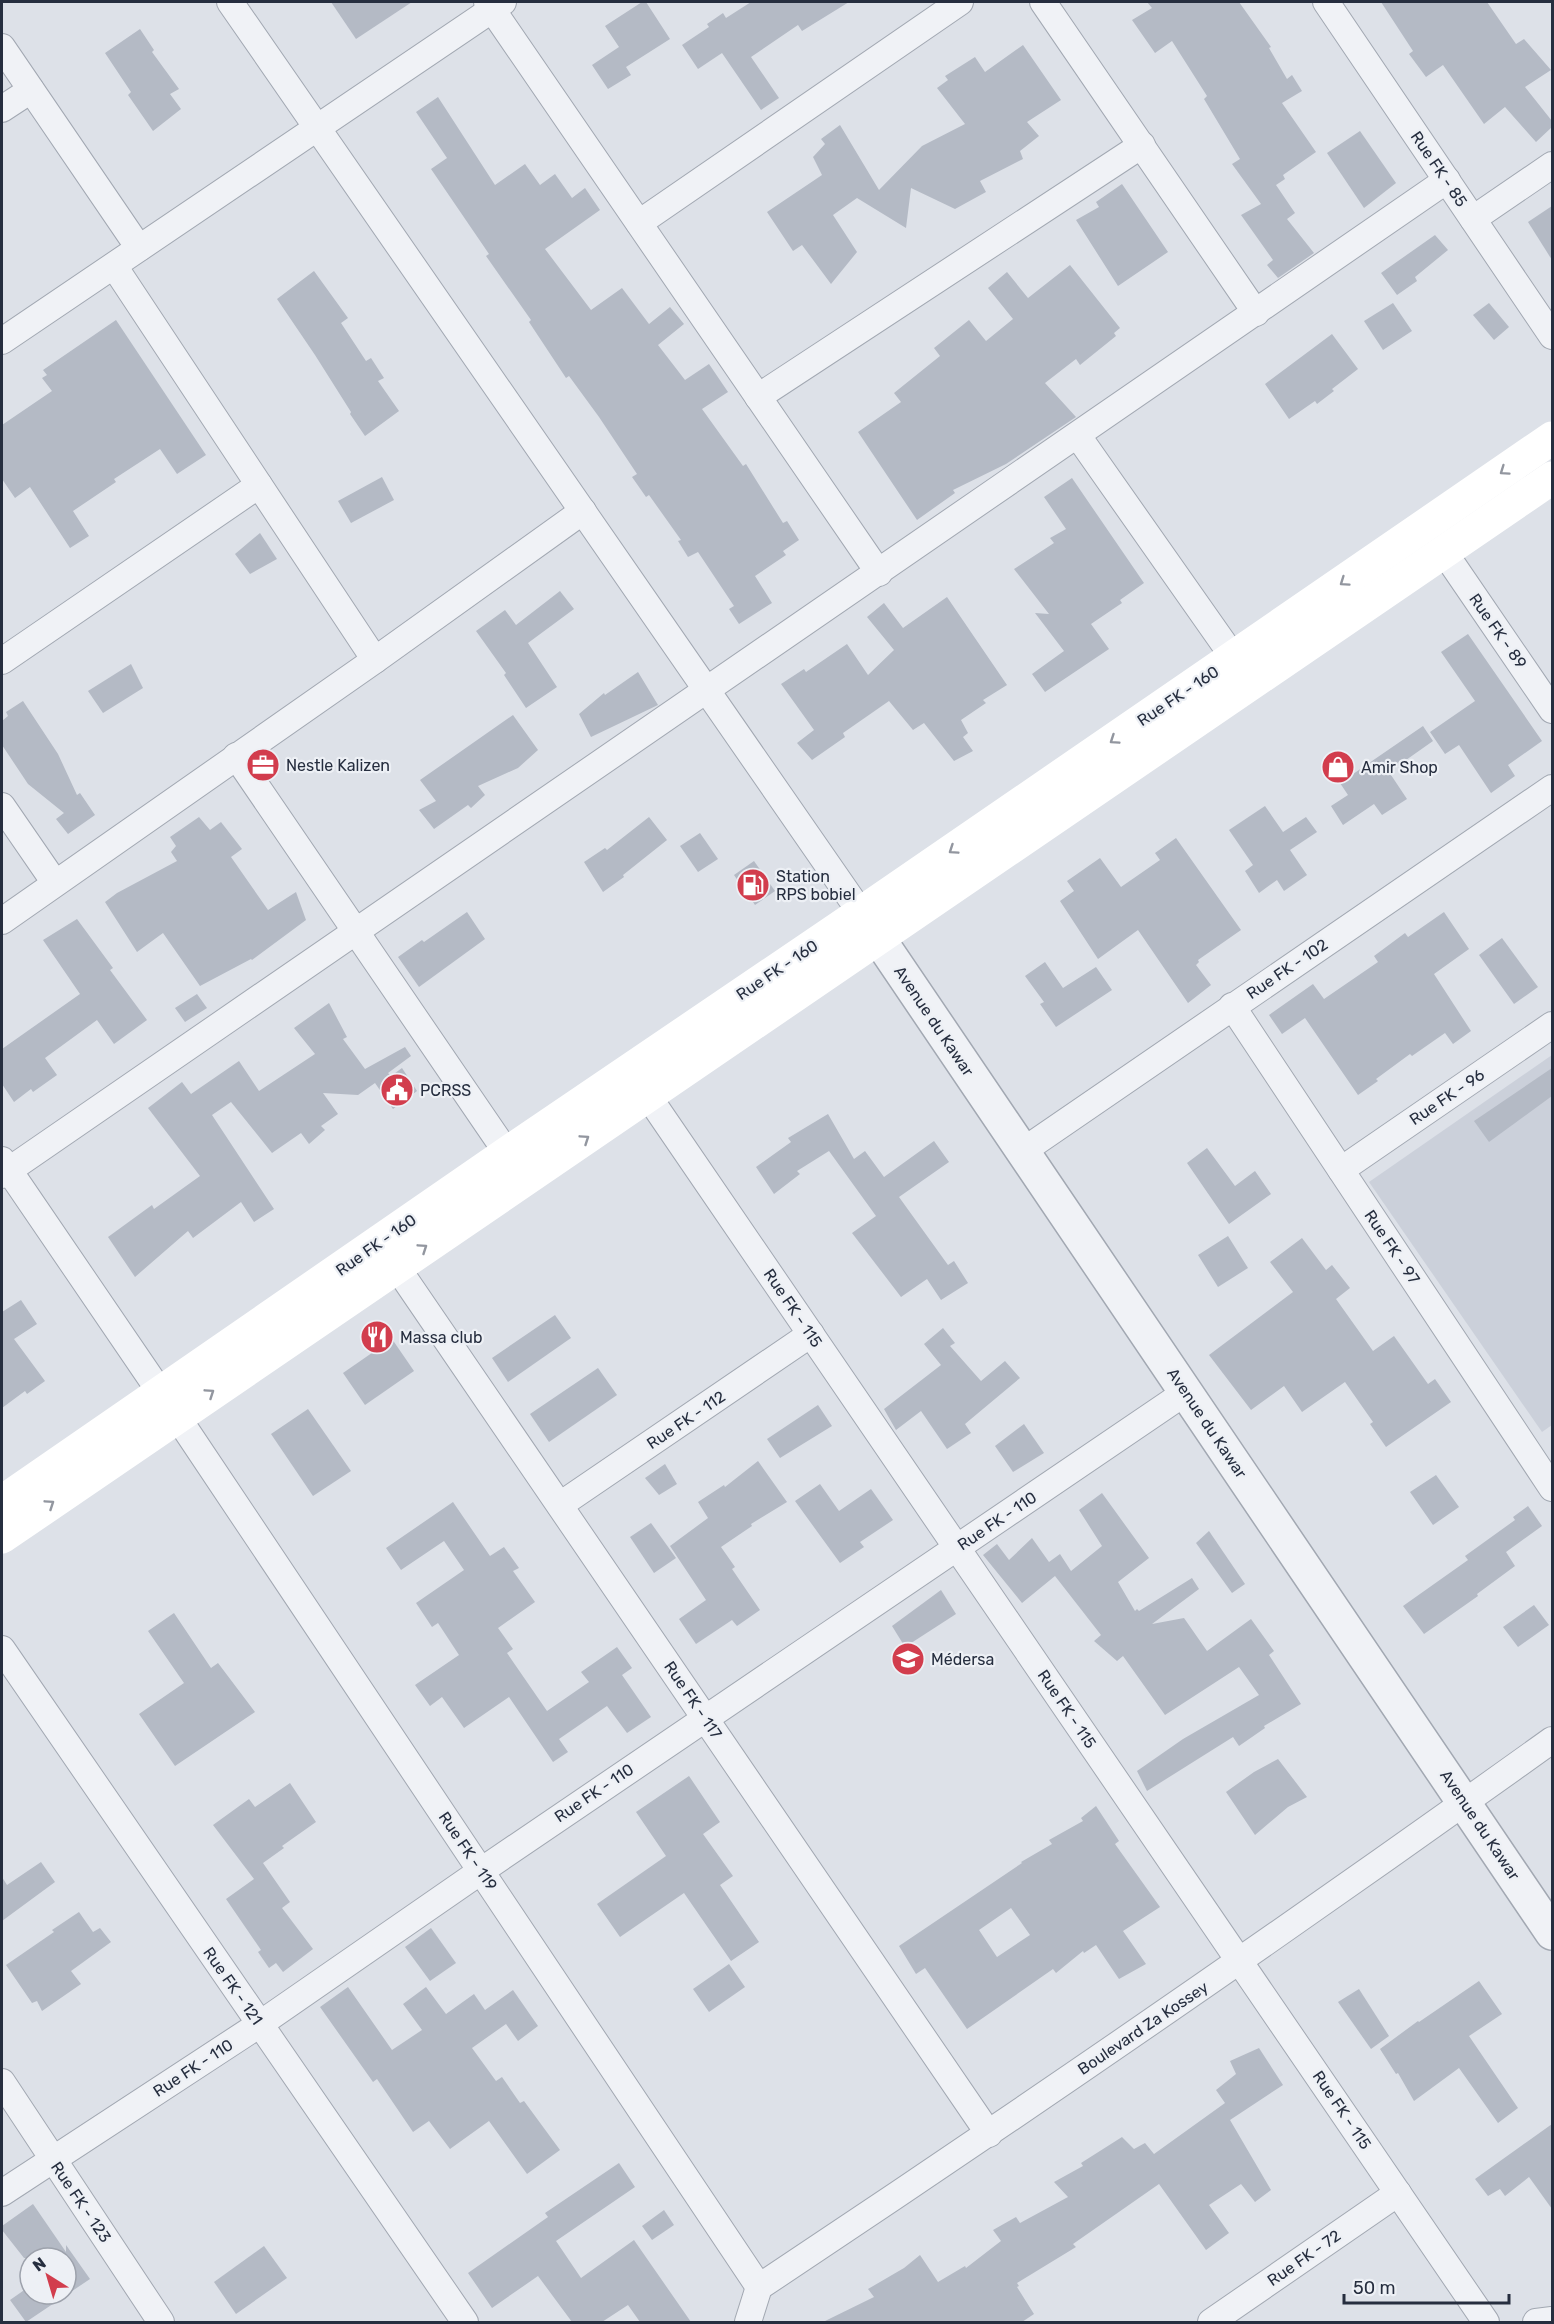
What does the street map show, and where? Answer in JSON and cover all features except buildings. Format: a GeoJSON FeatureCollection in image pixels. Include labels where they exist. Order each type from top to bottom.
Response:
{"type":"FeatureCollection","features":[{"type":"Feature","properties":{"kind":"main road","name":"Rue FK - 160"},"geometry":{"type":"LineString","coordinates":[[2,1503],[396,1266],[648,1096],[870,926],[1234,658],[1552,438]]}},
{"type":"Feature","properties":{"kind":"main road","name":"Rue FK - 160"},"geometry":{"type":"LineString","coordinates":[[2,1537],[168,1404],[382,1241],[507,1153],[870,926],[1444,552],[1552,478]]}},
{"type":"Feature","properties":{"kind":"street"},"geometry":{"type":"LineString","coordinates":[[230,2],[870,926]]}},
{"type":"Feature","properties":{"kind":"street"},"geometry":{"type":"LineString","coordinates":[[639,223],[960,2]]}},
{"type":"Feature","properties":{"kind":"street"},"geometry":{"type":"LineString","coordinates":[[1043,2],[1256,313]]}},
{"type":"Feature","properties":{"kind":"street","name":"Rue FK - 85"},"geometry":{"type":"LineString","coordinates":[[1326,2],[1552,336]]}},
{"type":"Feature","properties":{"kind":"street"},"geometry":{"type":"LineString","coordinates":[[2,341],[494,4],[639,223],[879,573]]}},
{"type":"Feature","properties":{"kind":"street"},"geometry":{"type":"LineString","coordinates":[[2,47],[139,248]]}},
{"type":"Feature","properties":{"kind":"street"},"geometry":{"type":"LineString","coordinates":[[2,109],[31,90]]}},
{"type":"Feature","properties":{"kind":"street"},"geometry":{"type":"LineString","coordinates":[[758,397],[1142,145]]}},
{"type":"Feature","properties":{"kind":"street"},"geometry":{"type":"LineString","coordinates":[[1473,219],[1552,165]]}},
{"type":"Feature","properties":{"kind":"street"},"geometry":{"type":"LineString","coordinates":[[4,1168],[356,932],[1447,180]]}},
{"type":"Feature","properties":{"kind":"street"},"geometry":{"type":"LineString","coordinates":[[114,266],[375,660]]}},
{"type":"Feature","properties":{"kind":"street"},"geometry":{"type":"LineString","coordinates":[[1078,436],[1234,658]]}},
{"type":"Feature","properties":{"kind":"street"},"geometry":{"type":"LineString","coordinates":[[2,661],[259,485]]}},
{"type":"Feature","properties":{"kind":"street"},"geometry":{"type":"LineString","coordinates":[[2,921],[375,660],[583,511]]}},
{"type":"Feature","properties":{"kind":"street","name":"Rue FK - 89"},"geometry":{"type":"LineString","coordinates":[[1444,552],[1552,710]]}},
{"type":"Feature","properties":{"kind":"street"},"geometry":{"type":"LineString","coordinates":[[236,756],[507,1153]]}},
{"type":"Feature","properties":{"kind":"street","name":"Rue FK - 102"},"geometry":{"type":"LineString","coordinates":[[1023,1151],[1552,788]]}},
{"type":"Feature","properties":{"kind":"street"},"geometry":{"type":"LineString","coordinates":[[2,806],[55,883]]}},
{"type":"Feature","properties":{"kind":"street","name":"Avenue du Kawar"},"geometry":{"type":"LineString","coordinates":[[870,926],[1552,1933]]}},
{"type":"Feature","properties":{"kind":"street","name":"Rue FK - 97"},"geometry":{"type":"LineString","coordinates":[[1232,1006],[1549,1475]]}},
{"type":"Feature","properties":{"kind":"street","name":"Rue FK - 96"},"geometry":{"type":"LineString","coordinates":[[1341,1170],[1552,1025]]}},
{"type":"Feature","properties":{"kind":"street","name":"Rue FK - 115"},"geometry":{"type":"LineString","coordinates":[[648,1096],[1486,2322]]}},
{"type":"Feature","properties":{"kind":"street","name":"Rue FK - 119"},"geometry":{"type":"LineString","coordinates":[[4,1168],[168,1404],[759,2287]]}},
{"type":"Feature","properties":{"kind":"street","name":"Rue FK - 117"},"geometry":{"type":"LineString","coordinates":[[396,1266],[989,2134]]}},
{"type":"Feature","properties":{"kind":"street","name":"Rue FK - 112"},"geometry":{"type":"LineString","coordinates":[[560,1505],[811,1334]]}},
{"type":"Feature","properties":{"kind":"street","name":"Rue FK - 110"},"geometry":{"type":"LineString","coordinates":[[2,2193],[260,2024],[705,1718],[1186,1392]]}},
{"type":"Feature","properties":{"kind":"street","name":"Rue FK - 121"},"geometry":{"type":"LineString","coordinates":[[2,1649],[465,2322]]}},
{"type":"Feature","properties":{"kind":"street","name":"Boulevard Za Kossey"},"geometry":{"type":"LineString","coordinates":[[759,2287],[989,2134],[1240,1962],[1552,1740]]}},
{"type":"Feature","properties":{"kind":"street","name":"Rue FK - 123"},"geometry":{"type":"LineString","coordinates":[[2,2082],[161,2322]]}},
{"type":"Feature","properties":{"kind":"street","name":"Rue FK - 72"},"geometry":{"type":"LineString","coordinates":[[1210,2322],[1398,2193]]}},
{"type":"Feature","properties":{"kind":"street"},"geometry":{"type":"LineString","coordinates":[[748,2322],[759,2287]]}},
{"type":"Feature","properties":{"kind":"street"},"geometry":{"type":"LineString","coordinates":[[1536,2322],[1552,2320]]}},
{"type":"Feature","properties":{"kind":"shaded area"},"geometry":{"type":"Polygon","coordinates":[[[1552,1055],[1552,1425],[1542,1432],[1369,1182],[1552,1055]]]}},
{"type":"Feature","properties":{"kind":"place","name":"Nestle Kalizen"},"geometry":{"type":"Point","coordinates":[263,765]}},
{"type":"Feature","properties":{"kind":"place","name":"Amir Shop"},"geometry":{"type":"Point","coordinates":[1338,767]}},
{"type":"Feature","properties":{"kind":"place","name":"Station RPS bobiel"},"geometry":{"type":"Point","coordinates":[753,885]}},
{"type":"Feature","properties":{"kind":"place","name":"PCRSS"},"geometry":{"type":"Point","coordinates":[397,1090]}},
{"type":"Feature","properties":{"kind":"place","name":"Massa club"},"geometry":{"type":"Point","coordinates":[377,1337]}},
{"type":"Feature","properties":{"kind":"place","name":"Médersa"},"geometry":{"type":"Point","coordinates":[908,1659]}}]}
